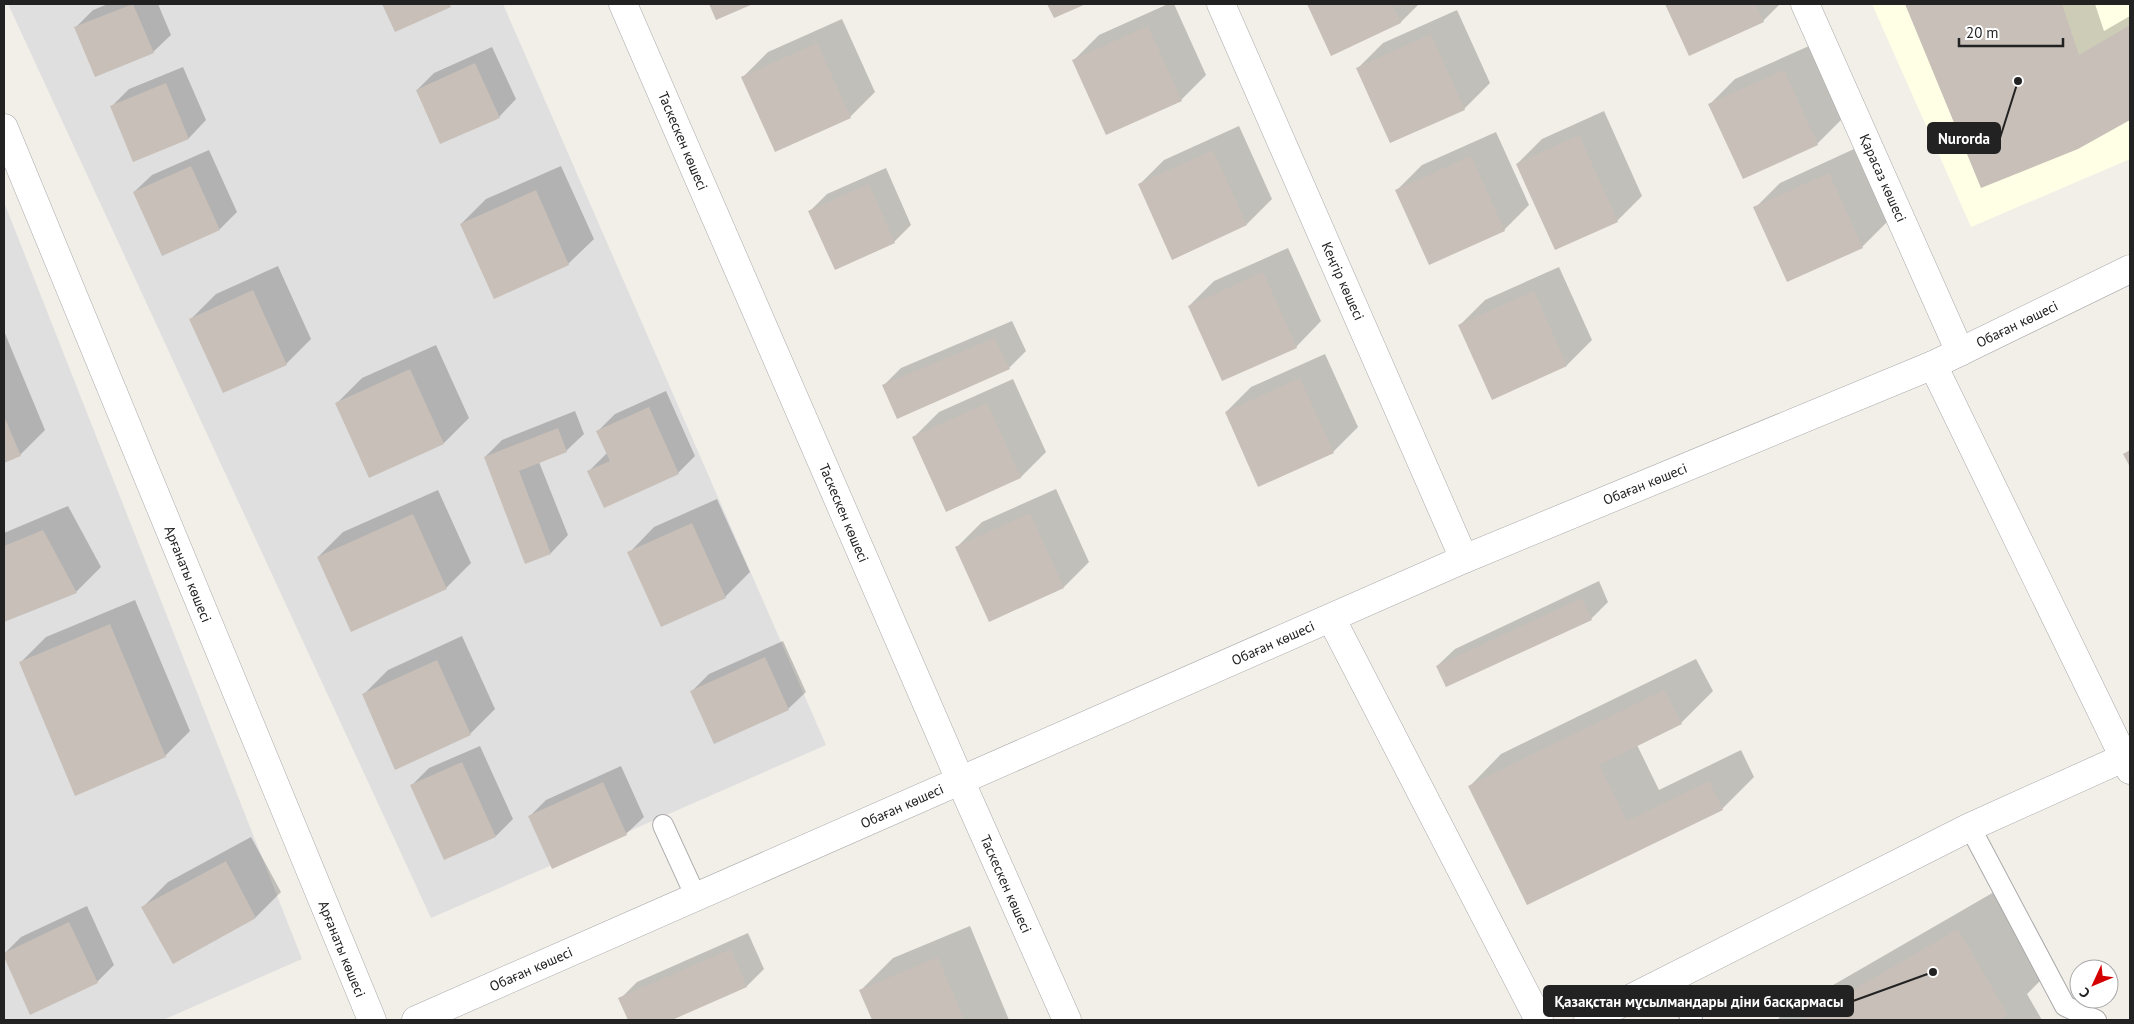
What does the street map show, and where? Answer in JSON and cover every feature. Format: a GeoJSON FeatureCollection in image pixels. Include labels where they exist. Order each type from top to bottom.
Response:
{"type":"FeatureCollection","features":[{"type":"Feature","properties":{"kind":"street","name":"Таскескен көшесі"},"geometry":{"type":"LineString","coordinates":[[623,4],[960,780],[1067,1020]]}},
{"type":"Feature","properties":{"kind":"street","name":"Кеңгір көшесі"},"geometry":{"type":"LineString","coordinates":[[1221,4],[1464,559]]}},
{"type":"Feature","properties":{"kind":"street","name":"Қарасаз көшесі"},"geometry":{"type":"LineString","coordinates":[[1805,4],[1960,352]]}},
{"type":"Feature","properties":{"kind":"street","name":"Арғанаты көшесі"},"geometry":{"type":"LineString","coordinates":[[4,128],[372,1020]]}},
{"type":"Feature","properties":{"kind":"street","name":"Обаған көшесі"},"geometry":{"type":"LineString","coordinates":[[416,1020],[1464,559],[1933,365],[2130,268]]}},
{"type":"Feature","properties":{"kind":"street"},"geometry":{"type":"LineString","coordinates":[[1588,1020],[1970,827],[2128,761],[1933,365]]}},
{"type":"Feature","properties":{"kind":"street"},"geometry":{"type":"LineString","coordinates":[[1331,618],[1539,1020]]}},
{"type":"Feature","properties":{"kind":"lane"},"geometry":{"type":"LineString","coordinates":[[663,825],[696,896]]}},
{"type":"Feature","properties":{"kind":"lane"},"geometry":{"type":"LineString","coordinates":[[1970,827],[2065,1006],[2096,1020]]}},
{"type":"Feature","properties":{"kind":"lane"},"geometry":{"type":"LineString","coordinates":[[1671,979],[1692,1020]]}},
{"type":"Feature","properties":{"kind":"shaded area"},"geometry":{"type":"Polygon","coordinates":[[[8,4],[503,4],[826,745],[431,918],[8,4]]]}},
{"type":"Feature","properties":{"kind":"shaded area"},"geometry":{"type":"Polygon","coordinates":[[[1872,4],[2130,4],[2130,159],[1971,227],[1872,4]]]}},
{"type":"Feature","properties":{"kind":"shaded area"},"geometry":{"type":"Polygon","coordinates":[[[4,202],[302,959],[163,1020],[4,1020],[4,202]]]}},
{"type":"Feature","properties":{"kind":"building"},"geometry":{"type":"Polygon","coordinates":[[[133,4],[154,53],[95,77],[74,27],[133,4]]]}},
{"type":"Feature","properties":{"kind":"building"},"geometry":{"type":"Polygon","coordinates":[[[382,4],[449,4],[451,7],[395,32],[382,4]]]}},
{"type":"Feature","properties":{"kind":"building"},"geometry":{"type":"Polygon","coordinates":[[[709,4],[753,4],[716,20],[709,4]]]}},
{"type":"Feature","properties":{"kind":"building"},"geometry":{"type":"Polygon","coordinates":[[[1047,4],[1086,4],[1054,18],[1047,4]]]}},
{"type":"Feature","properties":{"kind":"building"},"geometry":{"type":"Polygon","coordinates":[[[1307,4],[1392,4],[1401,23],[1331,56],[1307,4]]]}},
{"type":"Feature","properties":{"kind":"building"},"geometry":{"type":"Polygon","coordinates":[[[1665,4],[1756,4],[1764,22],[1689,56],[1665,4]]]}},
{"type":"Feature","properties":{"kind":"building"},"geometry":{"type":"Polygon","coordinates":[[[1905,4],[2062,4],[2079,55],[2130,25],[2130,120],[2078,149],[1981,188],[1905,4]]]}},
{"type":"Feature","properties":{"kind":"building"},"geometry":{"type":"Polygon","coordinates":[[[1148,26],[1182,101],[1106,135],[1072,60],[1148,26]]]}},
{"type":"Feature","properties":{"kind":"building"},"geometry":{"type":"Polygon","coordinates":[[[1431,34],[1465,110],[1390,143],[1356,68],[1431,34]]]}},
{"type":"Feature","properties":{"kind":"building"},"geometry":{"type":"Polygon","coordinates":[[[817,43],[851,118],[775,152],[741,77],[817,43]]]}},
{"type":"Feature","properties":{"kind":"building"},"geometry":{"type":"Polygon","coordinates":[[[475,63],[500,118],[440,144],[416,90],[475,63]]]}},
{"type":"Feature","properties":{"kind":"building"},"geometry":{"type":"Polygon","coordinates":[[[1784,70],[1818,145],[1743,179],[1708,104],[1784,70]]]}},
{"type":"Feature","properties":{"kind":"building"},"geometry":{"type":"Polygon","coordinates":[[[166,83],[189,139],[133,162],[110,106],[166,83]]]}},
{"type":"Feature","properties":{"kind":"building"},"geometry":{"type":"Polygon","coordinates":[[[1579,135],[1618,222],[1555,250],[1516,164],[1579,135]]]}},
{"type":"Feature","properties":{"kind":"building"},"geometry":{"type":"Polygon","coordinates":[[[1213,150],[1247,225],[1172,260],[1138,184],[1213,150]]]}},
{"type":"Feature","properties":{"kind":"building"},"geometry":{"type":"Polygon","coordinates":[[[1471,156],[1505,231],[1429,265],[1395,190],[1471,156]]]}},
{"type":"Feature","properties":{"kind":"building"},"geometry":{"type":"Polygon","coordinates":[[[191,166],[220,230],[162,256],[133,192],[191,166]]]}},
{"type":"Feature","properties":{"kind":"building"},"geometry":{"type":"Polygon","coordinates":[[[1829,173],[1863,248],[1787,282],[1753,207],[1829,173]]]}},
{"type":"Feature","properties":{"kind":"building"},"geometry":{"type":"Polygon","coordinates":[[[869,184],[895,243],[835,270],[808,211],[869,184]]]}},
{"type":"Feature","properties":{"kind":"building"},"geometry":{"type":"Polygon","coordinates":[[[536,190],[569,265],[494,299],[460,224],[536,190]]]}},
{"type":"Feature","properties":{"kind":"building"},"geometry":{"type":"Polygon","coordinates":[[[1263,272],[1297,348],[1222,381],[1188,306],[1263,272]]]}},
{"type":"Feature","properties":{"kind":"building"},"geometry":{"type":"Polygon","coordinates":[[[253,290],[287,365],[223,393],[189,319],[253,290]]]}},
{"type":"Feature","properties":{"kind":"building"},"geometry":{"type":"Polygon","coordinates":[[[1534,291],[1567,366],[1492,400],[1458,325],[1534,291]]]}},
{"type":"Feature","properties":{"kind":"building"},"geometry":{"type":"Polygon","coordinates":[[[994,338],[1010,369],[897,419],[882,385],[994,338]]]}},
{"type":"Feature","properties":{"kind":"building"},"geometry":{"type":"Polygon","coordinates":[[[410,369],[444,444],[369,478],[335,403],[410,369]]]}},
{"type":"Feature","properties":{"kind":"building"},"geometry":{"type":"Polygon","coordinates":[[[1300,378],[1334,453],[1258,487],[1225,412],[1300,378]]]}},
{"type":"Feature","properties":{"kind":"building"},"geometry":{"type":"Polygon","coordinates":[[[987,403],[1021,478],[946,512],[912,437],[987,403]]]}},
{"type":"Feature","properties":{"kind":"building"},"geometry":{"type":"Polygon","coordinates":[[[649,407],[679,474],[604,508],[587,471],[610,461],[596,431],[649,407]]]}},
{"type":"Feature","properties":{"kind":"building"},"geometry":{"type":"Polygon","coordinates":[[[4,416],[21,456],[4,463],[4,416]]]}},
{"type":"Feature","properties":{"kind":"building"},"geometry":{"type":"Polygon","coordinates":[[[558,428],[567,452],[519,471],[551,554],[525,564],[484,457],[558,428]]]}},
{"type":"Feature","properties":{"kind":"building"},"geometry":{"type":"Polygon","coordinates":[[[2130,450],[2130,467],[2123,454],[2130,450]]]}},
{"type":"Feature","properties":{"kind":"building"},"geometry":{"type":"Polygon","coordinates":[[[1030,513],[1064,588],[989,622],[955,547],[1030,513]]]}},
{"type":"Feature","properties":{"kind":"building"},"geometry":{"type":"Polygon","coordinates":[[[413,514],[447,589],[351,632],[317,557],[413,514]]]}},
{"type":"Feature","properties":{"kind":"building"},"geometry":{"type":"Polygon","coordinates":[[[692,523],[726,598],[661,627],[627,552],[692,523]]]}},
{"type":"Feature","properties":{"kind":"building"},"geometry":{"type":"Polygon","coordinates":[[[43,530],[77,593],[4,622],[4,546],[43,530]]]}},
{"type":"Feature","properties":{"kind":"building"},"geometry":{"type":"Polygon","coordinates":[[[1582,598],[1592,620],[1446,687],[1436,666],[1582,598]]]}},
{"type":"Feature","properties":{"kind":"building"},"geometry":{"type":"Polygon","coordinates":[[[110,624],[166,757],[75,796],[19,662],[110,624]]]}},
{"type":"Feature","properties":{"kind":"building"},"geometry":{"type":"Polygon","coordinates":[[[765,657],[789,710],[714,744],[690,691],[765,657]]]}},
{"type":"Feature","properties":{"kind":"building"},"geometry":{"type":"Polygon","coordinates":[[[437,660],[471,735],[395,770],[362,694],[437,660]]]}},
{"type":"Feature","properties":{"kind":"building"},"geometry":{"type":"Polygon","coordinates":[[[1664,690],[1682,724],[1599,765],[1627,821],[1709,781],[1723,810],[1527,905],[1468,786],[1664,690]]]}},
{"type":"Feature","properties":{"kind":"building"},"geometry":{"type":"Polygon","coordinates":[[[462,762],[496,837],[444,860],[410,785],[462,762]]]}},
{"type":"Feature","properties":{"kind":"building"},"geometry":{"type":"Polygon","coordinates":[[[603,782],[627,835],[552,869],[528,816],[603,782]]]}},
{"type":"Feature","properties":{"kind":"building"},"geometry":{"type":"Polygon","coordinates":[[[226,861],[256,918],[173,964],[141,907],[226,861]]]}},
{"type":"Feature","properties":{"kind":"building"},"geometry":{"type":"Polygon","coordinates":[[[69,922],[98,983],[30,1015],[4,957],[4,953],[69,922]]]}},
{"type":"Feature","properties":{"kind":"building"},"geometry":{"type":"Polygon","coordinates":[[[1958,929],[2008,1015],[1999,1020],[1801,1020],[1958,929]]]}},
{"type":"Feature","properties":{"kind":"building"},"geometry":{"type":"Polygon","coordinates":[[[731,949],[747,987],[672,1020],[628,1020],[618,998],[731,949]]]}},
{"type":"Feature","properties":{"kind":"building"},"geometry":{"type":"Polygon","coordinates":[[[938,957],[964,1020],[872,1020],[859,990],[938,957]]]}},
{"type":"Feature","properties":{"kind":"place","name":"Nurorda"},"geometry":{"type":"Point","coordinates":[2018,81]}},
{"type":"Feature","properties":{"kind":"place","name":"Қазақстан мұсылмандары діни басқармасы"},"geometry":{"type":"Point","coordinates":[1933,972]}}]}
